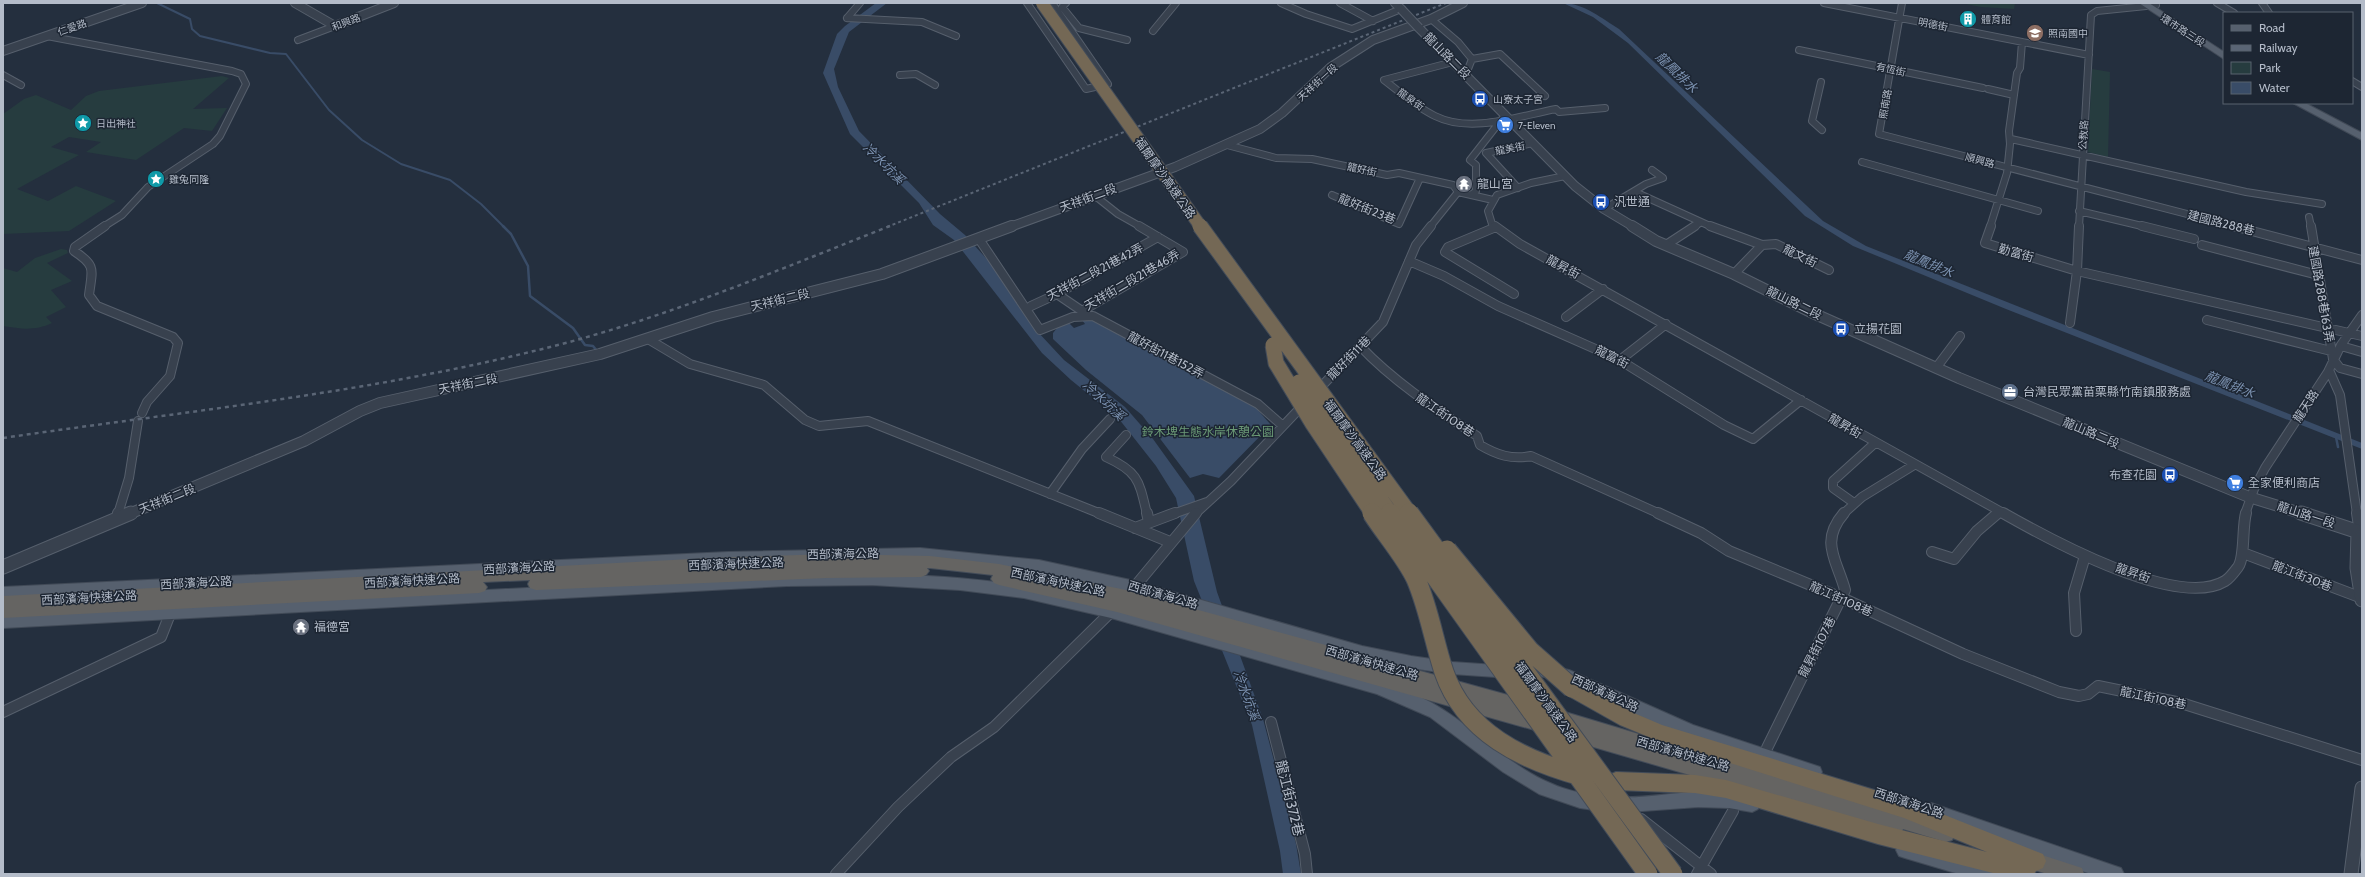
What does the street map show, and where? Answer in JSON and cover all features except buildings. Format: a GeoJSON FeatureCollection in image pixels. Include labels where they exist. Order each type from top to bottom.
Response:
{"type":"FeatureCollection","features":[{"type":"Feature","properties":{"kind":"highway","name":"福爾摩沙高速公路"},"geometry":{"type":"LineString","coordinates":[[1042,7],[1212,245],[1673,874]]}},
{"type":"Feature","properties":{"kind":"highway","name":"福爾摩沙高速公路"},"geometry":{"type":"LineString","coordinates":[[1042,7],[1273,345],[1450,599],[1648,874]]}},
{"type":"Feature","properties":{"kind":"highway"},"geometry":{"type":"LineString","coordinates":[[1212,245],[1335,396],[1414,509],[1494,608],[1530,651],[1572,688],[1627,720],[1658,732],[1907,809],[2032,869]]}},
{"type":"Feature","properties":{"kind":"highway"},"geometry":{"type":"LineString","coordinates":[[1273,345],[1276,363],[1313,424],[1415,578],[1423,596],[1445,675],[1455,696],[1468,715],[1498,741],[1529,759],[1552,768],[1581,776],[1616,781],[1695,784],[1726,789],[1878,834],[1993,874]]}},
{"type":"Feature","properties":{"kind":"highway","name":"西部濱海快速公路"},"geometry":{"type":"LineString","coordinates":[[3,602],[813,561],[930,562],[999,570],[1122,600],[1205,634],[1250,636]]}},
{"type":"Feature","properties":{"kind":"highway","name":"西部濱海快速公路"},"geometry":{"type":"LineString","coordinates":[[3,612],[282,599],[535,584],[826,572],[925,571],[997,579],[1122,600],[1191,608],[1250,636],[2032,869],[2075,874]]}},
{"type":"Feature","properties":{"kind":"highway"},"geometry":{"type":"LineString","coordinates":[[364,575],[520,576]]}},
{"type":"Feature","properties":{"kind":"highway"},"geometry":{"type":"LineString","coordinates":[[282,599],[415,601]]}},
{"type":"Feature","properties":{"kind":"highway"},"geometry":{"type":"LineString","coordinates":[[1878,834],[2032,869]]}},
{"type":"Feature","properties":{"kind":"main road","name":"環市路三段"},"geometry":{"type":"LineString","coordinates":[[2150,4],[2223,47]]}},
{"type":"Feature","properties":{"kind":"main road","name":"環市路三段"},"geometry":{"type":"LineString","coordinates":[[2150,4],[2223,55]]}},
{"type":"Feature","properties":{"kind":"main road"},"geometry":{"type":"LineString","coordinates":[[2300,104],[2362,138]]}},
{"type":"Feature","properties":{"kind":"main road"},"geometry":{"type":"LineString","coordinates":[[2313,104],[2362,131]]}},
{"type":"Feature","properties":{"kind":"main road","name":"西部濱海公路"},"geometry":{"type":"LineString","coordinates":[[3,593],[728,557],[920,553],[1039,566],[1122,600]]}},
{"type":"Feature","properties":{"kind":"main road","name":"西部濱海公路"},"geometry":{"type":"LineString","coordinates":[[3,622],[787,580],[872,579],[960,584],[1024,592],[1122,600]]}},
{"type":"Feature","properties":{"kind":"main road"},"geometry":{"type":"LineString","coordinates":[[1250,636],[1436,712],[1509,768],[1545,789],[1580,800],[1628,804],[1698,799],[1729,800],[1759,805],[1987,874]]}},
{"type":"Feature","properties":{"kind":"main road","name":"西部濱海公路"},"geometry":{"type":"LineString","coordinates":[[1250,636],[1362,652],[1411,662],[1496,671],[1535,669],[1569,676],[1689,731],[2010,837],[2114,874]]}},
{"type":"Feature","properties":{"kind":"street","name":"仁愛路"},"geometry":{"type":"LineString","coordinates":[[3,51],[142,3]]}},
{"type":"Feature","properties":{"kind":"street"},"geometry":{"type":"LineString","coordinates":[[295,3],[335,26]]}},
{"type":"Feature","properties":{"kind":"street","name":"和興路"},"geometry":{"type":"LineString","coordinates":[[298,40],[394,3]]}},
{"type":"Feature","properties":{"kind":"street"},"geometry":{"type":"LineString","coordinates":[[860,3],[847,18],[926,23],[956,36]]}},
{"type":"Feature","properties":{"kind":"street"},"geometry":{"type":"LineString","coordinates":[[1026,3],[1042,7],[1082,47],[1108,84],[1086,90],[1060,52],[1042,7]]}},
{"type":"Feature","properties":{"kind":"street"},"geometry":{"type":"LineString","coordinates":[[1042,7],[1052,3]]}},
{"type":"Feature","properties":{"kind":"street"},"geometry":{"type":"LineString","coordinates":[[1066,3],[1062,7],[1079,28],[1127,40]]}},
{"type":"Feature","properties":{"kind":"street"},"geometry":{"type":"LineString","coordinates":[[1154,31],[1176,3]]}},
{"type":"Feature","properties":{"kind":"street"},"geometry":{"type":"LineString","coordinates":[[1281,3],[1306,14],[1352,29],[1401,10]]}},
{"type":"Feature","properties":{"kind":"street"},"geometry":{"type":"LineString","coordinates":[[1340,3],[1372,21]]}},
{"type":"Feature","properties":{"kind":"street","name":"龍山路二段"},"geometry":{"type":"LineString","coordinates":[[1395,3],[1466,74],[1505,119],[1565,176],[1604,209],[1666,245],[1734,274],[1815,314],[1936,368],[2250,497]]}},
{"type":"Feature","properties":{"kind":"street","name":"天祥街一段"},"geometry":{"type":"LineString","coordinates":[[1175,167],[1228,146],[1260,129],[1282,113],[1332,67],[1363,46],[1386,34],[1431,19],[1463,3]]}},
{"type":"Feature","properties":{"kind":"street","name":"明德街"},"geometry":{"type":"LineString","coordinates":[[1824,3],[2089,55]]}},
{"type":"Feature","properties":{"kind":"street","name":"照南路"},"geometry":{"type":"LineString","coordinates":[[1879,134],[1902,3]]}},
{"type":"Feature","properties":{"kind":"street"},"geometry":{"type":"LineString","coordinates":[[2217,3],[2232,12]]}},
{"type":"Feature","properties":{"kind":"street"},"geometry":{"type":"LineString","coordinates":[[2262,3],[2268,12]]}},
{"type":"Feature","properties":{"kind":"street","name":"公教路"},"geometry":{"type":"LineString","coordinates":[[2070,323],[2077,271],[2080,187],[2092,12],[2150,4]]}},
{"type":"Feature","properties":{"kind":"street"},"geometry":{"type":"LineString","coordinates":[[1431,19],[1458,41],[1472,59]]}},
{"type":"Feature","properties":{"kind":"street"},"geometry":{"type":"LineString","coordinates":[[47,36],[232,71],[241,74],[246,84],[220,136],[213,144],[148,188],[122,215],[86,238],[75,247],[74,251],[89,261],[92,270],[89,295],[97,306],[173,337],[178,343],[170,376],[147,402],[140,417],[129,478],[117,518]]}},
{"type":"Feature","properties":{"kind":"street","name":"勤富街"},"geometry":{"type":"LineString","coordinates":[[2022,42],[2020,68],[2017,73],[2009,131],[2011,139],[2007,168],[1985,243],[2077,271]]}},
{"type":"Feature","properties":{"kind":"street"},"geometry":{"type":"LineString","coordinates":[[1060,52],[1082,47]]}},
{"type":"Feature","properties":{"kind":"street","name":"有恆街"},"geometry":{"type":"LineString","coordinates":[[1800,50],[2014,95]]}},
{"type":"Feature","properties":{"kind":"street"},"geometry":{"type":"LineString","coordinates":[[1472,59],[1500,54],[1545,96]]}},
{"type":"Feature","properties":{"kind":"street"},"geometry":{"type":"LineString","coordinates":[[1466,74],[1472,59]]}},
{"type":"Feature","properties":{"kind":"street","name":"龍泉街"},"geometry":{"type":"LineString","coordinates":[[1454,62],[1389,77],[1384,80],[1435,116],[1444,120],[1475,123],[1505,119]]}},
{"type":"Feature","properties":{"kind":"street"},"geometry":{"type":"LineString","coordinates":[[900,75],[916,74],[934,85]]}},
{"type":"Feature","properties":{"kind":"street"},"geometry":{"type":"LineString","coordinates":[[3,75],[21,85]]}},
{"type":"Feature","properties":{"kind":"street"},"geometry":{"type":"LineString","coordinates":[[1821,82],[1812,121],[1822,130]]}},
{"type":"Feature","properties":{"kind":"street"},"geometry":{"type":"LineString","coordinates":[[2353,82],[2362,87]]}},
{"type":"Feature","properties":{"kind":"street"},"geometry":{"type":"LineString","coordinates":[[1471,195],[1476,191],[1476,165],[1470,160],[1505,119],[1556,109],[1559,112],[1605,108]]}},
{"type":"Feature","properties":{"kind":"street","name":"順興路"},"geometry":{"type":"LineString","coordinates":[[1879,134],[2080,187]]}},
{"type":"Feature","properties":{"kind":"street"},"geometry":{"type":"LineString","coordinates":[[2011,139],[2246,192],[2322,204]]}},
{"type":"Feature","properties":{"kind":"street","name":"龍美街"},"geometry":{"type":"LineString","coordinates":[[1518,188],[1486,153],[1533,144]]}},
{"type":"Feature","properties":{"kind":"street","name":"龍好街"},"geometry":{"type":"LineString","coordinates":[[1228,146],[1276,158],[1295,160],[1312,159],[1387,175],[1399,174],[1420,178],[1453,185],[1458,192],[1493,200]]}},
{"type":"Feature","properties":{"kind":"street"},"geometry":{"type":"LineString","coordinates":[[1862,162],[2038,211]]}},
{"type":"Feature","properties":{"kind":"street","name":"天祥街二段"},"geometry":{"type":"LineString","coordinates":[[3,567],[117,518],[154,506],[304,441],[360,411],[380,403],[503,377],[600,354],[750,307],[882,274],[951,250],[1094,195],[1175,167]]}},
{"type":"Feature","properties":{"kind":"street"},"geometry":{"type":"LineString","coordinates":[[1604,209],[1635,192],[1646,184],[1663,178],[1652,170]]}},
{"type":"Feature","properties":{"kind":"street"},"geometry":{"type":"LineString","coordinates":[[1514,294],[1445,252],[1448,247],[1496,227],[1492,224],[1488,211],[1493,200],[1498,194],[1565,176]]}},
{"type":"Feature","properties":{"kind":"street","name":"龍好街23巷"},"geometry":{"type":"LineString","coordinates":[[1332,195],[1399,224],[1420,178]]}},
{"type":"Feature","properties":{"kind":"street","name":"建國路288巷"},"geometry":{"type":"LineString","coordinates":[[2080,187],[2313,246],[2362,260]]}},
{"type":"Feature","properties":{"kind":"street","name":"龍好街11巷"},"geometry":{"type":"LineString","coordinates":[[836,874],[898,807],[951,757],[994,727],[1122,600],[1180,530],[1204,504],[1231,481],[1383,322],[1416,245],[1458,192]]}},
{"type":"Feature","properties":{"kind":"street","name":"龍文街"},"geometry":{"type":"LineString","coordinates":[[1635,192],[1700,223],[1762,245],[1776,244],[1829,270]]}},
{"type":"Feature","properties":{"kind":"street"},"geometry":{"type":"LineString","coordinates":[[1094,195],[1118,214],[1158,237]]}},
{"type":"Feature","properties":{"kind":"street"},"geometry":{"type":"LineString","coordinates":[[2079,211],[2194,239]]}},
{"type":"Feature","properties":{"kind":"street","name":"建國路288巷163弄"},"geometry":{"type":"LineString","coordinates":[[2309,217],[2332,355],[2340,368],[2362,374]]}},
{"type":"Feature","properties":{"kind":"street"},"geometry":{"type":"LineString","coordinates":[[1666,245],[1700,223]]}},
{"type":"Feature","properties":{"kind":"street","name":"龍昇街"},"geometry":{"type":"LineString","coordinates":[[1496,227],[1520,244],[1666,324],[1999,513],[2085,556],[2152,580],[2188,588],[2214,586],[2231,577],[2238,567],[2243,553],[2242,540],[2250,497]]}},
{"type":"Feature","properties":{"kind":"street","name":"天祥街二段21巷46弄"},"geometry":{"type":"LineString","coordinates":[[1057,294],[1082,310],[1183,252],[1158,237]]}},
{"type":"Feature","properties":{"kind":"street","name":"天祥街二段21巷42弄"},"geometry":{"type":"LineString","coordinates":[[1031,306],[1057,294],[1158,237]]}},
{"type":"Feature","properties":{"kind":"street","name":"龍好街11巷152弄"},"geometry":{"type":"LineString","coordinates":[[976,240],[998,264],[1040,330],[1073,317],[1093,316],[1258,404],[1284,426]]}},
{"type":"Feature","properties":{"kind":"street"},"geometry":{"type":"LineString","coordinates":[[1734,274],[1762,245]]}},
{"type":"Feature","properties":{"kind":"street"},"geometry":{"type":"LineString","coordinates":[[2202,245],[2318,275]]}},
{"type":"Feature","properties":{"kind":"street","name":"龍富街"},"geometry":{"type":"LineString","coordinates":[[1409,261],[1444,276],[1498,306],[1620,360],[1724,425],[1753,439],[1801,400]]}},
{"type":"Feature","properties":{"kind":"street"},"geometry":{"type":"LineString","coordinates":[[2077,271],[2189,298],[2203,299],[2362,336]]}},
{"type":"Feature","properties":{"kind":"street"},"geometry":{"type":"LineString","coordinates":[[1566,317],[1603,289]]}},
{"type":"Feature","properties":{"kind":"street","name":"龍天路"},"geometry":{"type":"LineString","coordinates":[[2250,497],[2296,420],[2329,370],[2332,355],[2341,346],[2362,317]]}},
{"type":"Feature","properties":{"kind":"street"},"geometry":{"type":"LineString","coordinates":[[2207,320],[2332,355]]}},
{"type":"Feature","properties":{"kind":"street"},"geometry":{"type":"LineString","coordinates":[[1620,360],[1666,324]]}},
{"type":"Feature","properties":{"kind":"street"},"geometry":{"type":"LineString","coordinates":[[1936,368],[1960,336]]}},
{"type":"Feature","properties":{"kind":"street"},"geometry":{"type":"LineString","coordinates":[[648,339],[690,364],[764,385],[805,420],[819,426],[833,426],[868,421],[1170,542]]}},
{"type":"Feature","properties":{"kind":"street","name":"龍江街108巷"},"geometry":{"type":"LineString","coordinates":[[1360,346],[1400,383],[1477,436],[1480,445],[1494,453],[1509,458],[1531,456],[1701,533],[1730,551],[1842,598],[1963,654],[2059,692],[2079,696],[2088,694],[2098,686],[2181,703],[2362,760]]}},
{"type":"Feature","properties":{"kind":"street"},"geometry":{"type":"LineString","coordinates":[[2341,346],[2362,352]]}},
{"type":"Feature","properties":{"kind":"street"},"geometry":{"type":"LineString","coordinates":[[2329,370],[2340,395],[2347,450],[2361,533],[2357,568],[2362,599]]}},
{"type":"Feature","properties":{"kind":"street"},"geometry":{"type":"LineString","coordinates":[[1050,494],[1082,449],[1110,419]]}},
{"type":"Feature","properties":{"kind":"street"},"geometry":{"type":"LineString","coordinates":[[1126,435],[1106,456],[1126,466],[1140,484],[1150,522]]}},
{"type":"Feature","properties":{"kind":"street"},"geometry":{"type":"LineString","coordinates":[[1854,503],[1833,488],[1833,481],[1875,442]]}},
{"type":"Feature","properties":{"kind":"street","name":"龍昇街107巷"},"geometry":{"type":"LineString","coordinates":[[1766,748],[1845,590],[1830,544],[1831,535],[1840,518],[1854,503],[1871,489],[1914,465]]}},
{"type":"Feature","properties":{"kind":"street","name":"龍山路一段"},"geometry":{"type":"LineString","coordinates":[[2250,497],[2361,533]]}},
{"type":"Feature","properties":{"kind":"street"},"geometry":{"type":"LineString","coordinates":[[1135,528],[1174,512],[1204,504]]}},
{"type":"Feature","properties":{"kind":"street"},"geometry":{"type":"LineString","coordinates":[[1932,552],[1954,559],[1977,530],[1999,513]]}},
{"type":"Feature","properties":{"kind":"street","name":"龍江街30巷"},"geometry":{"type":"LineString","coordinates":[[2243,553],[2362,599]]}},
{"type":"Feature","properties":{"kind":"street"},"geometry":{"type":"LineString","coordinates":[[2076,631],[2072,608],[2074,586],[2085,556]]}},
{"type":"Feature","properties":{"kind":"street"},"geometry":{"type":"LineString","coordinates":[[3,712],[160,637],[170,614]]}},
{"type":"Feature","properties":{"kind":"street","name":"龍江街372巷"},"geometry":{"type":"LineString","coordinates":[[1271,722],[1308,874]]}},
{"type":"Feature","properties":{"kind":"street"},"geometry":{"type":"LineString","coordinates":[[2350,874],[2362,788]]}},
{"type":"Feature","properties":{"kind":"street"},"geometry":{"type":"LineString","coordinates":[[1628,804],[1638,818],[1699,870],[1711,874]]}},
{"type":"Feature","properties":{"kind":"street"},"geometry":{"type":"LineString","coordinates":[[1699,870],[1733,812]]}},
{"type":"Feature","properties":{"kind":"green space"},"geometry":{"type":"Polygon","coordinates":[[[1961,3],[2015,3],[2014,9],[1981,7],[1961,3]]]}},
{"type":"Feature","properties":{"kind":"green space"},"geometry":{"type":"Polygon","coordinates":[[[2092,69],[2110,72],[2108,157],[2088,152],[2092,69]]]}},
{"type":"Feature","properties":{"kind":"green space"},"geometry":{"type":"Polygon","coordinates":[[[222,76],[229,78],[193,109],[227,108],[212,131],[184,128],[136,160],[86,152],[101,142],[69,137],[51,147],[79,155],[17,189],[48,201],[76,186],[116,201],[69,231],[3,234],[3,114],[24,99],[36,95],[71,110],[86,96],[99,91],[222,76]]]}},
{"type":"Feature","properties":{"kind":"green space"},"geometry":{"type":"Polygon","coordinates":[[[61,249],[67,250],[68,253],[47,263],[72,281],[51,290],[66,307],[46,317],[52,323],[46,326],[28,329],[3,326],[3,268],[17,272],[35,258],[61,249]]]}},
{"type":"Feature","properties":{"kind":"water","name":"冷水坑溪"},"geometry":{"type":"Polygon","coordinates":[[[876,3],[887,3],[849,32],[834,69],[838,87],[859,131],[940,214],[965,235],[1004,278],[1037,331],[1064,360],[1125,407],[1153,439],[1194,496],[1217,592],[1263,719],[1296,844],[1301,874],[1283,874],[1280,851],[1252,725],[1194,581],[1176,498],[1156,466],[1119,419],[1071,380],[1042,353],[954,240],[933,225],[919,203],[850,134],[823,73],[837,34],[845,26],[876,3]]]}},
{"type":"Feature","properties":{"kind":"water"},"geometry":{"type":"Polygon","coordinates":[[[1563,3],[1585,9],[1600,16],[1619,29],[1823,221],[1866,246],[2362,443],[2362,449],[2006,309],[1853,246],[1805,216],[1628,43],[1593,17],[1563,3]]]}},
{"type":"Feature","properties":{"kind":"water","name":"鈴木埤生態水岸休憩公園"},"geometry":{"type":"Polygon","coordinates":[[[1082,320],[1091,320],[1256,408],[1271,425],[1219,478],[1203,474],[1190,478],[1142,415],[1086,370],[1053,339],[1053,333],[1057,328],[1069,323],[1074,328],[1085,324],[1082,320]]]}},
{"type":"Feature","properties":{"kind":"waterway"},"geometry":{"type":"LineString","coordinates":[[157,3],[190,19],[192,29],[200,36],[270,53],[286,54],[329,110],[362,140],[401,164],[450,180],[481,204],[511,234],[528,266],[530,296],[573,328],[585,345],[593,346],[597,351]]}},
{"type":"Feature","properties":{"kind":"waterway","name":"龍鳳排水"},"geometry":{"type":"LineString","coordinates":[[2336,437],[2338,447]]}},
{"type":"Feature","properties":{"kind":"railway"},"geometry":{"type":"LineString","coordinates":[[887,227],[1446,3]]}},
{"type":"Feature","properties":{"kind":"railway"},"geometry":{"type":"LineString","coordinates":[[3,438],[336,391],[468,366],[534,351],[625,326],[669,311],[714,295],[890,226]]}},
{"type":"Feature","properties":{"kind":"place","name":"體育館"},"geometry":{"type":"Point","coordinates":[1968,19]}},
{"type":"Feature","properties":{"kind":"place","name":"照南國中"},"geometry":{"type":"Point","coordinates":[2035,33]}},
{"type":"Feature","properties":{"kind":"place","name":"山寮太子宮"},"geometry":{"type":"Point","coordinates":[1480,99]}},
{"type":"Feature","properties":{"kind":"place","name":"日出神社"},"geometry":{"type":"Point","coordinates":[83,123]}},
{"type":"Feature","properties":{"kind":"place","name":"7-Eleven"},"geometry":{"type":"Point","coordinates":[1505,125]}},
{"type":"Feature","properties":{"kind":"place","name":"雞兔同隆"},"geometry":{"type":"Point","coordinates":[156,179]}},
{"type":"Feature","properties":{"kind":"place","name":"龍山宮"},"geometry":{"type":"Point","coordinates":[1464,184]}},
{"type":"Feature","properties":{"kind":"place","name":"汎世通"},"geometry":{"type":"Point","coordinates":[1601,202]}},
{"type":"Feature","properties":{"kind":"place","name":"立揚花園"},"geometry":{"type":"Point","coordinates":[1841,329]}},
{"type":"Feature","properties":{"kind":"place","name":"台灣民眾黨苗栗縣竹南鎮服務處"},"geometry":{"type":"Point","coordinates":[2010,392]}},
{"type":"Feature","properties":{"kind":"place","name":"布查花園"},"geometry":{"type":"Point","coordinates":[2170,475]}},
{"type":"Feature","properties":{"kind":"place","name":"全家便利商店"},"geometry":{"type":"Point","coordinates":[2235,483]}},
{"type":"Feature","properties":{"kind":"place","name":"福德宮"},"geometry":{"type":"Point","coordinates":[301,627]}}]}
